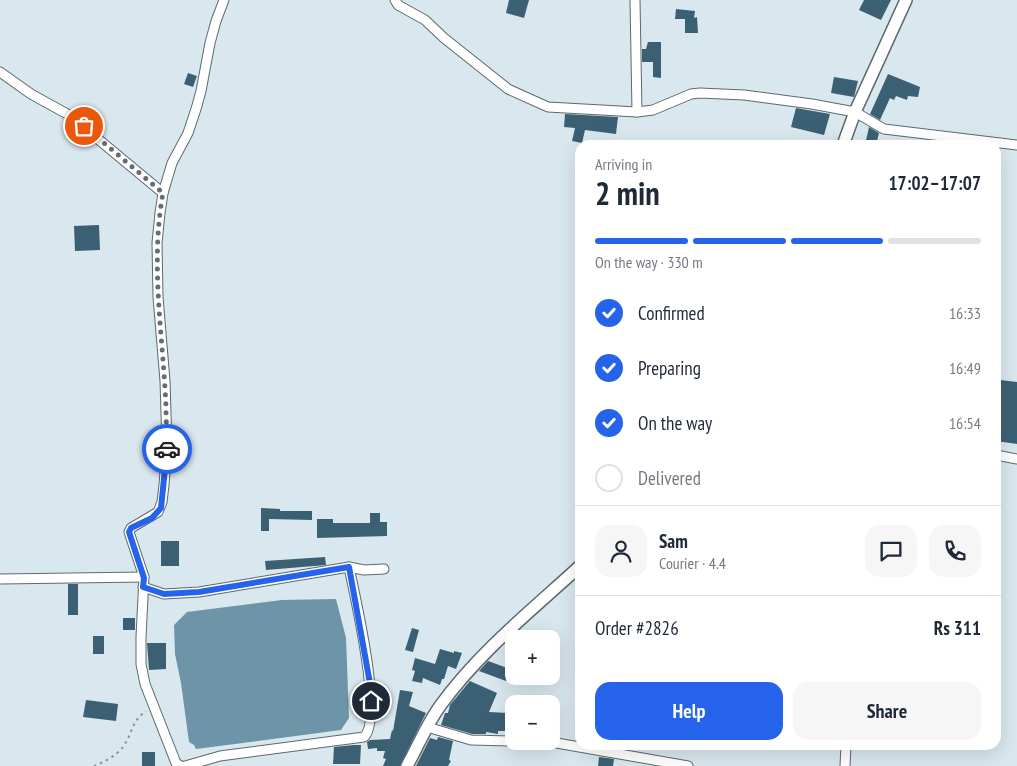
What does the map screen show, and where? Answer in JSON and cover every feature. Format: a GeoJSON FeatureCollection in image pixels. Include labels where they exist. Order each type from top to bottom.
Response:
{"type":"FeatureCollection","features":[{"type":"Feature","properties":{"kind":"street"},"geometry":{"type":"LineString","coordinates":[[224,0],[210,44],[202,91],[188,133],[172,163],[163,193],[157,243],[158,297],[165,380],[166,429],[161,508],[152,518],[131,528],[129,532],[144,578],[140,637],[141,664],[145,684],[176,763],[183,766],[220,756],[366,736],[369,730],[371,713],[371,689],[349,567]]}},
{"type":"Feature","properties":{"kind":"street"},"geometry":{"type":"LineString","coordinates":[[395,0],[398,5],[425,20],[508,89],[548,107],[637,112],[653,110],[691,94],[744,95],[856,112],[884,129],[975,140]]}},
{"type":"Feature","properties":{"kind":"street"},"geometry":{"type":"LineString","coordinates":[[635,0],[637,112]]}},
{"type":"Feature","properties":{"kind":"street"},"geometry":{"type":"LineString","coordinates":[[845,140],[906,0]]}},
{"type":"Feature","properties":{"kind":"street"},"geometry":{"type":"LineString","coordinates":[[0,72],[30,94],[69,115],[163,193]]}},
{"type":"Feature","properties":{"kind":"street"},"geometry":{"type":"LineString","coordinates":[[1001,143],[1017,145]]}},
{"type":"Feature","properties":{"kind":"street"},"geometry":{"type":"LineString","coordinates":[[1001,457],[1017,459]]}},
{"type":"Feature","properties":{"kind":"street"},"geometry":{"type":"LineString","coordinates":[[143,587],[164,594],[199,592],[349,567],[364,570],[384,569]]}},
{"type":"Feature","properties":{"kind":"street"},"geometry":{"type":"LineString","coordinates":[[407,766],[427,727],[450,692],[500,638],[575,570]]}},
{"type":"Feature","properties":{"kind":"street"},"geometry":{"type":"LineString","coordinates":[[0,578],[144,578]]}},
{"type":"Feature","properties":{"kind":"street"},"geometry":{"type":"LineString","coordinates":[[427,727],[471,740],[505,741]]}},
{"type":"Feature","properties":{"kind":"street"},"geometry":{"type":"LineString","coordinates":[[560,744],[575,746]]}},
{"type":"Feature","properties":{"kind":"street"},"geometry":{"type":"LineString","coordinates":[[596,750],[688,766]]}},
{"type":"Feature","properties":{"kind":"street"},"geometry":{"type":"LineString","coordinates":[[844,766],[846,750]]}},
{"type":"Feature","properties":{"kind":"path"},"geometry":{"type":"LineString","coordinates":[[94,766],[113,757],[124,746],[138,716],[154,705]]}},
{"type":"Feature","properties":{"kind":"water"},"geometry":{"type":"Polygon","coordinates":[[[336,599],[346,638],[349,718],[341,730],[196,749],[189,742],[175,654],[174,625],[187,612],[282,600],[336,599]]]}},
{"type":"Feature","properties":{"kind":"building"},"geometry":{"type":"Polygon","coordinates":[[[509,0],[529,0],[524,18],[506,13],[509,0]]]}},
{"type":"Feature","properties":{"kind":"building"},"geometry":{"type":"Polygon","coordinates":[[[864,0],[891,0],[881,20],[859,10],[864,0]]]}},
{"type":"Feature","properties":{"kind":"building"},"geometry":{"type":"Polygon","coordinates":[[[676,9],[695,11],[694,18],[697,17],[698,33],[685,33],[685,19],[675,19],[676,9]]]}},
{"type":"Feature","properties":{"kind":"building"},"geometry":{"type":"Polygon","coordinates":[[[648,42],[661,42],[661,78],[653,77],[653,62],[642,62],[642,49],[646,49],[648,42]]]}},
{"type":"Feature","properties":{"kind":"building"},"geometry":{"type":"Polygon","coordinates":[[[188,73],[197,76],[193,87],[184,84],[188,73]]]}},
{"type":"Feature","properties":{"kind":"building"},"geometry":{"type":"Polygon","coordinates":[[[888,74],[920,87],[918,97],[908,96],[907,100],[896,96],[894,100],[890,98],[880,120],[870,114],[888,74]]]}},
{"type":"Feature","properties":{"kind":"building"},"geometry":{"type":"Polygon","coordinates":[[[834,77],[858,81],[854,97],[831,93],[834,77]]]}},
{"type":"Feature","properties":{"kind":"building"},"geometry":{"type":"Polygon","coordinates":[[[796,108],[830,114],[824,135],[791,127],[796,108]]]}},
{"type":"Feature","properties":{"kind":"building"},"geometry":{"type":"Polygon","coordinates":[[[565,114],[618,117],[616,134],[585,130],[583,140],[575,140],[575,142],[572,141],[575,128],[564,127],[565,114]]]}},
{"type":"Feature","properties":{"kind":"building"},"geometry":{"type":"Polygon","coordinates":[[[869,127],[879,133],[877,140],[866,140],[869,127]]]}},
{"type":"Feature","properties":{"kind":"building"},"geometry":{"type":"Polygon","coordinates":[[[99,225],[100,250],[75,251],[74,226],[99,225]]]}},
{"type":"Feature","properties":{"kind":"building"},"geometry":{"type":"Polygon","coordinates":[[[1001,380],[1017,382],[1017,444],[1001,442],[1001,380]]]}},
{"type":"Feature","properties":{"kind":"building"},"geometry":{"type":"Polygon","coordinates":[[[261,508],[280,509],[280,511],[312,511],[312,520],[269,519],[269,531],[261,531],[261,508]]]}},
{"type":"Feature","properties":{"kind":"building"},"geometry":{"type":"Polygon","coordinates":[[[370,513],[380,513],[380,522],[387,522],[387,536],[317,538],[317,519],[333,519],[333,523],[370,523],[370,513]]]}},
{"type":"Feature","properties":{"kind":"building"},"geometry":{"type":"Polygon","coordinates":[[[161,541],[179,541],[179,566],[161,566],[161,541]]]}},
{"type":"Feature","properties":{"kind":"building"},"geometry":{"type":"Polygon","coordinates":[[[325,557],[326,565],[266,570],[265,561],[325,557]]]}},
{"type":"Feature","properties":{"kind":"building"},"geometry":{"type":"Polygon","coordinates":[[[68,584],[78,584],[78,615],[68,615],[68,584]]]}},
{"type":"Feature","properties":{"kind":"building"},"geometry":{"type":"Polygon","coordinates":[[[123,618],[135,618],[135,630],[123,630],[123,618]]]}},
{"type":"Feature","properties":{"kind":"building"},"geometry":{"type":"Polygon","coordinates":[[[412,628],[419,630],[413,652],[405,650],[412,628]]]}},
{"type":"Feature","properties":{"kind":"building"},"geometry":{"type":"Polygon","coordinates":[[[93,636],[104,636],[104,654],[93,654],[93,636]]]}},
{"type":"Feature","properties":{"kind":"building"},"geometry":{"type":"Polygon","coordinates":[[[147,643],[166,643],[166,669],[149,670],[147,643]]]}},
{"type":"Feature","properties":{"kind":"building"},"geometry":{"type":"Polygon","coordinates":[[[440,649],[462,653],[456,669],[448,666],[440,685],[423,678],[422,683],[412,681],[415,671],[412,670],[415,658],[435,664],[440,649]]]}},
{"type":"Feature","properties":{"kind":"building"},"geometry":{"type":"Polygon","coordinates":[[[488,661],[505,667],[505,681],[479,671],[488,661]]]}},
{"type":"Feature","properties":{"kind":"building"},"geometry":{"type":"Polygon","coordinates":[[[470,681],[497,693],[489,712],[505,713],[505,731],[498,731],[498,734],[486,732],[486,734],[472,734],[441,725],[450,705],[470,681]]]}},
{"type":"Feature","properties":{"kind":"building"},"geometry":{"type":"Polygon","coordinates":[[[400,690],[413,692],[409,706],[426,713],[400,766],[383,766],[386,759],[383,758],[385,751],[377,751],[377,748],[368,749],[367,742],[370,740],[390,739],[400,690]]]}},
{"type":"Feature","properties":{"kind":"building"},"geometry":{"type":"Polygon","coordinates":[[[86,700],[118,704],[116,721],[83,717],[86,700]]]}},
{"type":"Feature","properties":{"kind":"building"},"geometry":{"type":"Polygon","coordinates":[[[438,737],[453,741],[449,760],[451,761],[448,766],[416,766],[430,738],[437,740],[438,737]]]}},
{"type":"Feature","properties":{"kind":"building"},"geometry":{"type":"Polygon","coordinates":[[[361,745],[360,764],[333,764],[334,747],[361,745]]]}},
{"type":"Feature","properties":{"kind":"building"},"geometry":{"type":"Polygon","coordinates":[[[142,752],[155,752],[155,766],[142,766],[142,752]]]}},
{"type":"Feature","properties":{"kind":"building"},"geometry":{"type":"Polygon","coordinates":[[[599,757],[614,759],[613,766],[598,766],[599,757]]]}},
{"type":"Feature","properties":{"kind":"way so far"},"geometry":{"type":"LineString","coordinates":[[84,126],[163,193],[157,243],[158,297],[165,380],[167,449]]}},
{"type":"Feature","properties":{"kind":"route"},"geometry":{"type":"LineString","coordinates":[[167,449],[161,508],[152,518],[131,528],[129,532],[144,578],[143,587],[164,594],[199,592],[349,567],[371,689],[371,701]]}}]}
